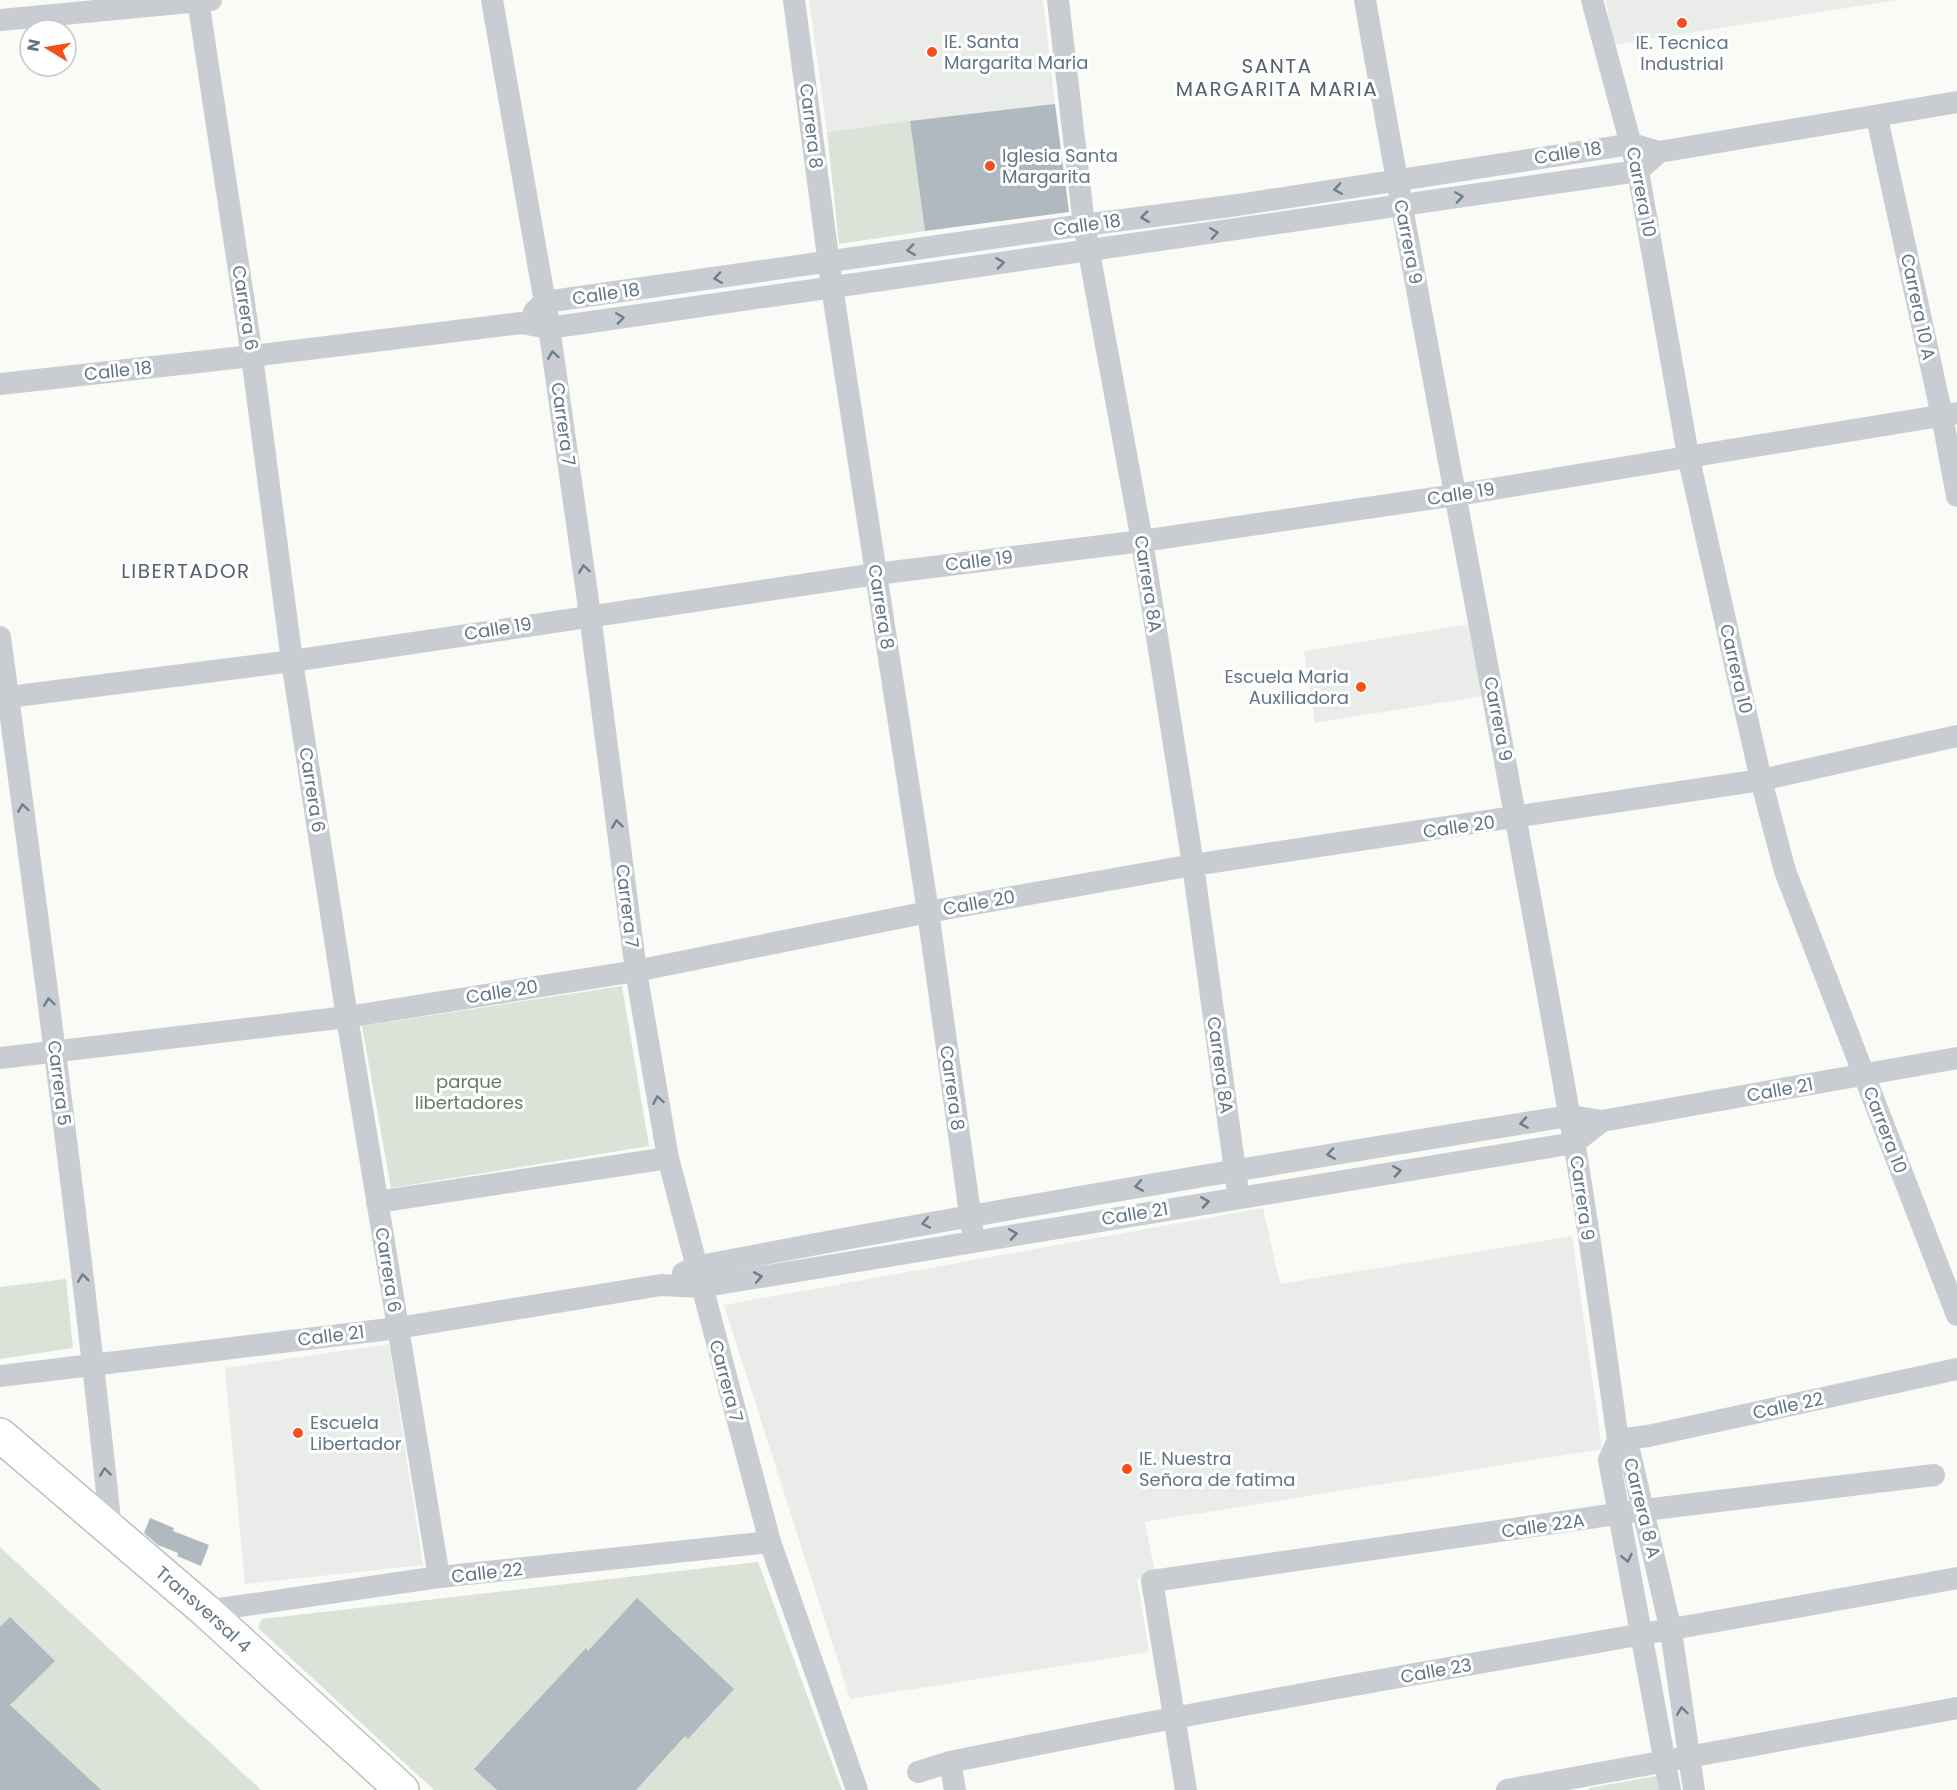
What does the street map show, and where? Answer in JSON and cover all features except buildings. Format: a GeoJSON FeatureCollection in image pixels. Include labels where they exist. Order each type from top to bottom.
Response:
{"type":"FeatureCollection","features":[{"type":"Feature","properties":{"kind":"main road","name":"Transversal 4"},"geometry":{"type":"LineString","coordinates":[[0,1435],[206,1611],[402,1790]]}},
{"type":"Feature","properties":{"kind":"street","name":"Carrera 7"},"geometry":{"type":"LineString","coordinates":[[492,0],[549,328],[590,615],[636,971],[668,1158],[770,1542],[857,1790]]}},
{"type":"Feature","properties":{"kind":"street","name":"Carrera 8"},"geometry":{"type":"LineString","coordinates":[[794,0],[832,287],[928,912],[974,1241]]}},
{"type":"Feature","properties":{"kind":"street","name":"Carrera 8A"},"geometry":{"type":"LineString","coordinates":[[1058,0],[1084,225],[1142,541],[1193,865],[1239,1197]]}},
{"type":"Feature","properties":{"kind":"street","name":"Carrera 9"},"geometry":{"type":"LineString","coordinates":[[1365,0],[1401,206],[1517,818],[1574,1143],[1618,1440]]}},
{"type":"Feature","properties":{"kind":"street","name":"Carrera 10"},"geometry":{"type":"LineString","coordinates":[[1592,0],[1638,171],[1688,455],[1761,780],[1785,871],[1957,1315]]}},
{"type":"Feature","properties":{"kind":"street"},"geometry":{"type":"LineString","coordinates":[[0,20],[202,1]]}},
{"type":"Feature","properties":{"kind":"street","name":"Carrera 6"},"geometry":{"type":"LineString","coordinates":[[202,1],[292,661],[347,1017],[439,1577]]}},
{"type":"Feature","properties":{"kind":"street","name":"Calle 18"},"geometry":{"type":"LineString","coordinates":[[545,302],[1238,205],[1632,144],[1659,152],[1876,118],[1957,102]]}},
{"type":"Feature","properties":{"kind":"street","name":"Carrera 10 A"},"geometry":{"type":"LineString","coordinates":[[1876,118],[1950,414],[1957,496]]}},
{"type":"Feature","properties":{"kind":"street"},"geometry":{"type":"LineString","coordinates":[[1638,171],[1659,152]]}},
{"type":"Feature","properties":{"kind":"street","name":"Calle 18"},"geometry":{"type":"LineString","coordinates":[[0,384],[521,323],[549,328],[1638,171]]}},
{"type":"Feature","properties":{"kind":"street"},"geometry":{"type":"LineString","coordinates":[[1238,205],[1242,229]]}},
{"type":"Feature","properties":{"kind":"street"},"geometry":{"type":"LineString","coordinates":[[953,244],[957,268]]}},
{"type":"Feature","properties":{"kind":"street"},"geometry":{"type":"LineString","coordinates":[[681,283],[685,309]]}},
{"type":"Feature","properties":{"kind":"street"},"geometry":{"type":"LineString","coordinates":[[521,323],[545,302]]}},
{"type":"Feature","properties":{"kind":"street","name":"Calle 19"},"geometry":{"type":"LineString","coordinates":[[4,698],[292,661],[876,574],[1142,541],[1456,495],[1688,455],[1950,414]]}},
{"type":"Feature","properties":{"kind":"street","name":"Carrera 5"},"geometry":{"type":"LineString","coordinates":[[0,637],[4,698],[55,1052],[94,1366],[111,1530]]}},
{"type":"Feature","properties":{"kind":"street","name":"Calle 20"},"geometry":{"type":"LineString","coordinates":[[0,1058],[347,1017],[636,971],[928,912],[1193,865],[1761,780],[1957,736]]}},
{"type":"Feature","properties":{"kind":"street","name":"Calle 21"},"geometry":{"type":"LineString","coordinates":[[0,1376],[398,1328],[661,1285],[970,1214],[1569,1116],[1602,1121],[1957,1058]]}},
{"type":"Feature","properties":{"kind":"street","name":"Calle 21"},"geometry":{"type":"LineString","coordinates":[[698,1277],[974,1241],[1574,1143],[1602,1121]]}},
{"type":"Feature","properties":{"kind":"street"},"geometry":{"type":"LineString","coordinates":[[377,1202],[668,1158]]}},
{"type":"Feature","properties":{"kind":"street","name":"Calle 22"},"geometry":{"type":"LineString","coordinates":[[1618,1440],[1648,1437],[1957,1369]]}},
{"type":"Feature","properties":{"kind":"street","name":"Carrera 8 A"},"geometry":{"type":"LineString","coordinates":[[1670,1790],[1609,1460],[1618,1440],[1630,1454],[1671,1631],[1694,1790]]}},
{"type":"Feature","properties":{"kind":"street","name":"Calle 22A"},"geometry":{"type":"LineString","coordinates":[[1173,1716],[1152,1581],[1644,1510],[1934,1475]]}},
{"type":"Feature","properties":{"kind":"street","name":"Calle 22"},"geometry":{"type":"LineString","coordinates":[[206,1611],[439,1577],[770,1542]]}},
{"type":"Feature","properties":{"kind":"street","name":"Calle 23"},"geometry":{"type":"LineString","coordinates":[[918,1772],[950,1762],[1173,1716],[1671,1631],[1957,1578]]}},
{"type":"Feature","properties":{"kind":"street"},"geometry":{"type":"LineString","coordinates":[[1507,1790],[1957,1708]]}},
{"type":"Feature","properties":{"kind":"street"},"geometry":{"type":"LineString","coordinates":[[1173,1716],[1186,1790]]}},
{"type":"Feature","properties":{"kind":"street"},"geometry":{"type":"LineString","coordinates":[[950,1762],[956,1790]]}},
{"type":"Feature","properties":{"kind":"shaded area","name":"IE. Santa Margarita Maria"},"geometry":{"type":"Polygon","coordinates":[[[809,0],[1043,0],[1055,104],[827,132],[809,0]]]}},
{"type":"Feature","properties":{"kind":"shaded area","name":"IE. Tecnica Industrial"},"geometry":{"type":"Polygon","coordinates":[[[1606,0],[1897,0],[1613,45],[1606,0]]]}},
{"type":"Feature","properties":{"kind":"shaded area"},"geometry":{"type":"Polygon","coordinates":[[[1471,624],[1482,696],[1315,723],[1304,651],[1471,624]]]}},
{"type":"Feature","properties":{"kind":"shaded area","name":"IE. Nuestra Señora de fatima"},"geometry":{"type":"Polygon","coordinates":[[[1263,1208],[1280,1284],[1572,1236],[1602,1449],[1145,1522],[1155,1573],[1137,1579],[1149,1652],[850,1699],[724,1305],[1263,1208]]]}},
{"type":"Feature","properties":{"kind":"shaded area"},"geometry":{"type":"Polygon","coordinates":[[[389,1344],[423,1565],[245,1584],[225,1368],[389,1344]]]}},
{"type":"Feature","properties":{"kind":"green space"},"geometry":{"type":"Polygon","coordinates":[[[910,121],[925,231],[839,244],[827,132],[910,121]]]}},
{"type":"Feature","properties":{"kind":"green space","name":"parque libertadores"},"geometry":{"type":"Polygon","coordinates":[[[622,986],[649,1146],[391,1188],[362,1026],[622,986]]]}},
{"type":"Feature","properties":{"kind":"green space"},"geometry":{"type":"Polygon","coordinates":[[[66,1279],[73,1348],[0,1359],[0,1287],[66,1279]]]}},
{"type":"Feature","properties":{"kind":"green space"},"geometry":{"type":"Polygon","coordinates":[[[0,1547],[261,1790],[0,1790],[0,1547]]]}},
{"type":"Feature","properties":{"kind":"green space"},"geometry":{"type":"Polygon","coordinates":[[[758,1562],[842,1790],[434,1790],[258,1628],[262,1619],[758,1562]]]}},
{"type":"Feature","properties":{"kind":"green space"},"geometry":{"type":"Polygon","coordinates":[[[1667,1774],[1670,1790],[1589,1790],[1589,1788],[1667,1774]]]}},
{"type":"Feature","properties":{"kind":"place","name":"IE. Tecnica Industrial"},"geometry":{"type":"Point","coordinates":[1682,23]}},
{"type":"Feature","properties":{"kind":"place","name":"IE. Santa Margarita Maria"},"geometry":{"type":"Point","coordinates":[932,52]}},
{"type":"Feature","properties":{"kind":"place","name":"Iglesia Santa Margarita"},"geometry":{"type":"Point","coordinates":[990,166]}},
{"type":"Feature","properties":{"kind":"place","name":"Escuela Maria Auxiliadora"},"geometry":{"type":"Point","coordinates":[1361,687]}},
{"type":"Feature","properties":{"kind":"place","name":"Escuela Libertador"},"geometry":{"type":"Point","coordinates":[298,1433]}},
{"type":"Feature","properties":{"kind":"place","name":"IE. Nuestra Señora de fatima"},"geometry":{"type":"Point","coordinates":[1127,1469]}},
{"type":"Feature","properties":{"kind":"district","name":"SANTA MARGARITA MARIA"},"geometry":{"type":"Point","coordinates":[1277,78]}},
{"type":"Feature","properties":{"kind":"district","name":"LIBERTADOR"},"geometry":{"type":"Point","coordinates":[186,571]}}]}
